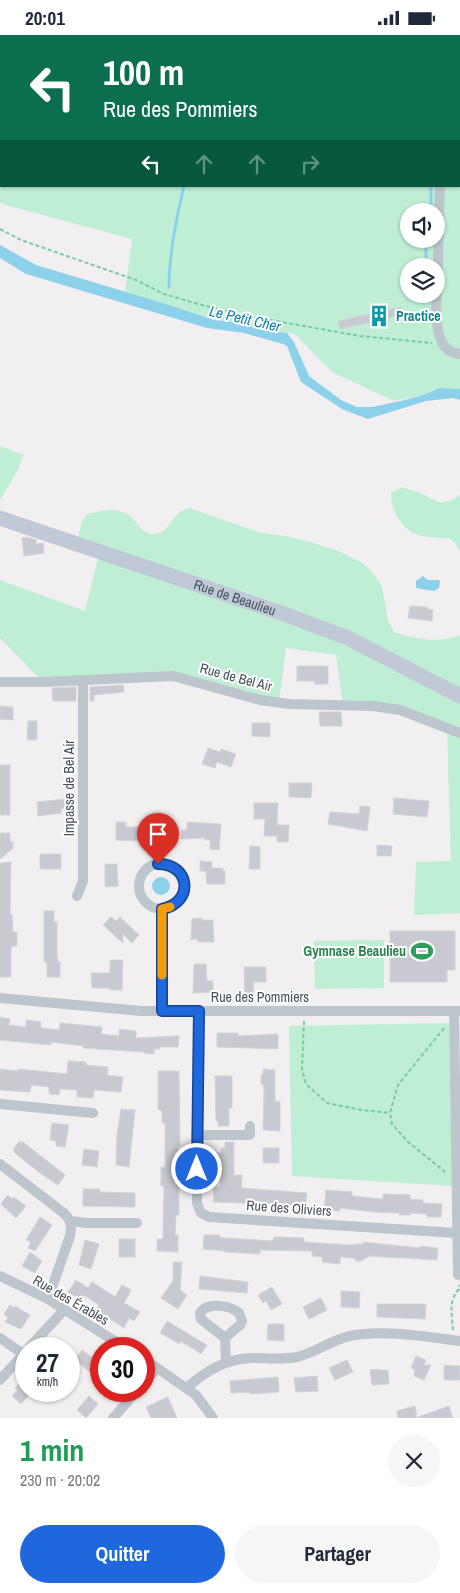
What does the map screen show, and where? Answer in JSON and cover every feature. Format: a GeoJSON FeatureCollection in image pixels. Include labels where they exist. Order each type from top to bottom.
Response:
{"type":"FeatureCollection","features":[{"type":"Feature","properties":{"kind":"street"},"geometry":{"type":"LineString","coordinates":[[440,187],[438,329],[442,343],[450,351],[460,354]]}},
{"type":"Feature","properties":{"kind":"street","name":"Rue de Beaulieu"},"geometry":{"type":"LineString","coordinates":[[0,518],[284,614],[348,638],[460,696]]}},
{"type":"Feature","properties":{"kind":"street","name":"Rue de Bel Air"},"geometry":{"type":"LineString","coordinates":[[0,682],[173,676],[260,700],[289,704],[373,706],[400,710],[460,733]]}},
{"type":"Feature","properties":{"kind":"street","name":"Impasse de Bel Air"},"geometry":{"type":"LineString","coordinates":[[77,896],[83,881],[83,680]]}},
{"type":"Feature","properties":{"kind":"street"},"geometry":{"type":"LineString","coordinates":[[158,864],[170,865],[176,868],[184,884],[184,890],[179,901],[162,909],[150,906],[146,902],[142,897],[139,885],[143,873],[158,864]]}},
{"type":"Feature","properties":{"kind":"street"},"geometry":{"type":"LineString","coordinates":[[162,909],[162,1011]]}},
{"type":"Feature","properties":{"kind":"street","name":"Rue des Pommiers"},"geometry":{"type":"LineString","coordinates":[[0,998],[141,1011],[457,1011]]}},
{"type":"Feature","properties":{"kind":"street","name":"Rue des Oliviers"},"geometry":{"type":"LineString","coordinates":[[199,1011],[196,1135],[197,1203],[201,1213],[204,1215],[456,1233]]}},
{"type":"Feature","properties":{"kind":"street"},"geometry":{"type":"LineString","coordinates":[[457,1011],[456,1233],[458,1275]]}},
{"type":"Feature","properties":{"kind":"street"},"geometry":{"type":"LineString","coordinates":[[0,1104],[93,1113]]}},
{"type":"Feature","properties":{"kind":"street"},"geometry":{"type":"LineString","coordinates":[[196,1135],[250,1135],[250,1126]]}},
{"type":"Feature","properties":{"kind":"street"},"geometry":{"type":"LineString","coordinates":[[0,1164],[65,1214],[70,1221],[72,1230],[48,1299]]}},
{"type":"Feature","properties":{"kind":"street"},"geometry":{"type":"LineString","coordinates":[[70,1221],[137,1223]]}},
{"type":"Feature","properties":{"kind":"street","name":"Rue des Érables"},"geometry":{"type":"LineString","coordinates":[[0,1276],[48,1299],[108,1337]]}},
{"type":"Feature","properties":{"kind":"street"},"geometry":{"type":"LineString","coordinates":[[39,1337],[64,1309]]}},
{"type":"Feature","properties":{"kind":"street"},"geometry":{"type":"LineString","coordinates":[[187,1388],[204,1373],[226,1363],[244,1359],[298,1357],[340,1339],[355,1335],[386,1335],[457,1341]]}},
{"type":"Feature","properties":{"kind":"street"},"geometry":{"type":"LineString","coordinates":[[0,1338],[15,1346]]}},
{"type":"Feature","properties":{"kind":"street"},"geometry":{"type":"LineString","coordinates":[[225,1338],[226,1363]]}},
{"type":"Feature","properties":{"kind":"street"},"geometry":{"type":"LineString","coordinates":[[0,1380],[15,1363]]}},
{"type":"Feature","properties":{"kind":"street"},"geometry":{"type":"LineString","coordinates":[[155,1370],[157,1368],[187,1388],[202,1401],[213,1418]]}},
{"type":"Feature","properties":{"kind":"street"},"geometry":{"type":"LineString","coordinates":[[113,1418],[127,1402]]}},
{"type":"Feature","properties":{"kind":"path"},"geometry":{"type":"LineString","coordinates":[[0,229],[21,241],[136,280],[164,294],[198,304],[248,316],[360,336],[435,344],[442,343]]}},
{"type":"Feature","properties":{"kind":"path"},"geometry":{"type":"LineString","coordinates":[[304,1021],[302,1069],[306,1084],[327,1103],[361,1110],[390,1113]]}},
{"type":"Feature","properties":{"kind":"path"},"geometry":{"type":"LineString","coordinates":[[449,1023],[398,1085],[390,1113],[392,1124],[407,1141],[452,1177],[456,1178]]}},
{"type":"Feature","properties":{"kind":"path"},"geometry":{"type":"LineString","coordinates":[[457,1341],[452,1300],[454,1294],[459,1289],[458,1275]]}},
{"type":"Feature","properties":{"kind":"green space"},"geometry":{"type":"Polygon","coordinates":[[[0,187],[460,187],[460,389],[440,388],[423,395],[394,401],[332,372],[295,334],[263,330],[232,322],[214,320],[125,292],[132,239],[2,204],[0,201],[0,187]]]}},
{"type":"Feature","properties":{"kind":"green space"},"geometry":{"type":"Polygon","coordinates":[[[0,446],[23,455],[18,470],[0,500],[0,446]]]}},
{"type":"Feature","properties":{"kind":"green space"},"geometry":{"type":"Polygon","coordinates":[[[402,487],[441,502],[460,495],[460,551],[449,538],[426,537],[407,529],[397,516],[391,500],[391,493],[402,487]]]}},
{"type":"Feature","properties":{"kind":"green space"},"geometry":{"type":"Polygon","coordinates":[[[189,508],[261,533],[286,536],[310,542],[338,551],[361,562],[374,574],[382,587],[388,620],[394,632],[410,637],[435,640],[460,635],[460,913],[414,915],[416,862],[451,861],[447,728],[400,710],[343,705],[336,655],[286,648],[279,702],[191,680],[43,682],[0,638],[0,580],[85,611],[100,551],[77,543],[82,521],[87,514],[106,510],[120,511],[129,515],[142,530],[156,534],[165,530],[179,513],[189,508]]]}},
{"type":"Feature","properties":{"kind":"green space"},"geometry":{"type":"Polygon","coordinates":[[[384,940],[384,988],[315,989],[314,941],[384,940]]]}},
{"type":"Feature","properties":{"kind":"green space"},"geometry":{"type":"Polygon","coordinates":[[[449,1023],[452,1186],[292,1176],[289,1026],[449,1023]]]}},
{"type":"Feature","properties":{"kind":"water","name":"Le Petit Cher"},"geometry":{"type":"Polygon","coordinates":[[[0,245],[36,265],[214,320],[287,333],[294,342],[309,376],[341,400],[357,407],[372,407],[405,400],[440,388],[460,389],[460,400],[453,398],[426,401],[368,419],[342,409],[301,382],[287,346],[283,344],[244,333],[207,328],[26,274],[0,258],[0,245]]]}},
{"type":"Feature","properties":{"kind":"water"},"geometry":{"type":"Polygon","coordinates":[[[423,576],[428,580],[439,580],[439,588],[434,591],[416,588],[416,581],[423,576]]]}},
{"type":"Feature","properties":{"kind":"water"},"geometry":{"type":"Polygon","coordinates":[[[161,877],[167,880],[170,886],[167,892],[161,895],[155,892],[152,886],[155,880],[161,877]]]}},
{"type":"Feature","properties":{"kind":"building","name":"Practice"},"geometry":{"type":"Polygon","coordinates":[[[401,307],[402,315],[340,329],[338,321],[401,307]]]}},
{"type":"Feature","properties":{"kind":"building"},"geometry":{"type":"Polygon","coordinates":[[[27,537],[36,540],[36,544],[43,543],[44,553],[24,556],[22,538],[27,537]]]}},
{"type":"Feature","properties":{"kind":"building"},"geometry":{"type":"Polygon","coordinates":[[[410,606],[427,607],[433,610],[432,621],[408,618],[410,606]]]}},
{"type":"Feature","properties":{"kind":"building"},"geometry":{"type":"Polygon","coordinates":[[[297,666],[328,666],[328,684],[314,684],[315,681],[297,681],[297,666]]]}},
{"type":"Feature","properties":{"kind":"building"},"geometry":{"type":"Polygon","coordinates":[[[123,685],[124,692],[94,695],[94,701],[90,701],[90,687],[123,685]]]}},
{"type":"Feature","properties":{"kind":"building"},"geometry":{"type":"Polygon","coordinates":[[[76,687],[76,701],[53,701],[52,688],[76,687]]]}},
{"type":"Feature","properties":{"kind":"building"},"geometry":{"type":"Polygon","coordinates":[[[0,706],[13,707],[13,720],[0,719],[0,706]]]}},
{"type":"Feature","properties":{"kind":"building"},"geometry":{"type":"Polygon","coordinates":[[[319,712],[341,712],[342,726],[320,726],[319,712]]]}},
{"type":"Feature","properties":{"kind":"building"},"geometry":{"type":"Polygon","coordinates":[[[28,721],[37,721],[37,740],[27,740],[28,721]]]}},
{"type":"Feature","properties":{"kind":"building"},"geometry":{"type":"Polygon","coordinates":[[[252,723],[270,723],[270,737],[252,736],[252,723]]]}},
{"type":"Feature","properties":{"kind":"building"},"geometry":{"type":"Polygon","coordinates":[[[208,748],[220,752],[221,749],[236,754],[231,767],[217,762],[215,768],[202,764],[208,748]]]}},
{"type":"Feature","properties":{"kind":"building"},"geometry":{"type":"Polygon","coordinates":[[[0,765],[10,765],[10,815],[0,815],[0,765]]]}},
{"type":"Feature","properties":{"kind":"building"},"geometry":{"type":"Polygon","coordinates":[[[289,783],[312,783],[311,798],[289,797],[289,783]]]}},
{"type":"Feature","properties":{"kind":"building"},"geometry":{"type":"Polygon","coordinates":[[[394,798],[429,801],[427,817],[393,814],[394,798]]]}},
{"type":"Feature","properties":{"kind":"building"},"geometry":{"type":"Polygon","coordinates":[[[66,799],[67,808],[61,808],[61,813],[38,816],[37,802],[66,799]]]}},
{"type":"Feature","properties":{"kind":"building"},"geometry":{"type":"Polygon","coordinates":[[[254,803],[278,803],[277,825],[289,825],[288,842],[277,842],[277,836],[264,836],[265,819],[254,819],[254,803]]]}},
{"type":"Feature","properties":{"kind":"building"},"geometry":{"type":"Polygon","coordinates":[[[360,806],[370,807],[367,831],[328,824],[330,812],[359,814],[360,806]]]}},
{"type":"Feature","properties":{"kind":"building"},"geometry":{"type":"Polygon","coordinates":[[[116,822],[126,822],[126,827],[143,827],[143,841],[116,840],[116,822]]]}},
{"type":"Feature","properties":{"kind":"building"},"geometry":{"type":"Polygon","coordinates":[[[187,822],[221,824],[219,850],[210,849],[210,840],[205,840],[205,838],[181,839],[182,830],[187,830],[187,822]]]}},
{"type":"Feature","properties":{"kind":"building"},"geometry":{"type":"Polygon","coordinates":[[[0,833],[10,833],[10,842],[13,842],[13,848],[0,859],[0,833]]]}},
{"type":"Feature","properties":{"kind":"building"},"geometry":{"type":"Polygon","coordinates":[[[377,845],[392,846],[391,856],[377,856],[377,845]]]}},
{"type":"Feature","properties":{"kind":"building"},"geometry":{"type":"Polygon","coordinates":[[[250,846],[260,847],[260,869],[249,869],[250,846]]]}},
{"type":"Feature","properties":{"kind":"building"},"geometry":{"type":"Polygon","coordinates":[[[40,854],[61,854],[61,869],[40,869],[40,854]]]}},
{"type":"Feature","properties":{"kind":"building"},"geometry":{"type":"Polygon","coordinates":[[[200,861],[212,862],[212,868],[223,868],[223,871],[225,871],[225,884],[207,884],[206,871],[200,871],[200,861]]]}},
{"type":"Feature","properties":{"kind":"building"},"geometry":{"type":"Polygon","coordinates":[[[11,862],[10,914],[12,914],[13,932],[17,932],[17,946],[11,946],[11,977],[0,977],[0,863],[11,862]]]}},
{"type":"Feature","properties":{"kind":"building"},"geometry":{"type":"Polygon","coordinates":[[[105,864],[117,864],[118,886],[105,887],[105,864]]]}},
{"type":"Feature","properties":{"kind":"building"},"geometry":{"type":"Polygon","coordinates":[[[44,911],[54,911],[54,922],[57,922],[57,956],[58,962],[60,962],[60,977],[47,977],[47,962],[44,962],[44,911]]]}},
{"type":"Feature","properties":{"kind":"building"},"geometry":{"type":"Polygon","coordinates":[[[111,917],[116,921],[120,917],[139,935],[132,943],[123,934],[123,943],[103,925],[111,917]]]}},
{"type":"Feature","properties":{"kind":"building"},"geometry":{"type":"Polygon","coordinates":[[[202,918],[202,920],[213,920],[214,942],[198,942],[198,939],[191,940],[192,919],[202,918]]]}},
{"type":"Feature","properties":{"kind":"building","name":"Gymnase Beaulieu"},"geometry":{"type":"Polygon","coordinates":[[[390,931],[455,931],[455,970],[447,970],[447,982],[390,982],[390,931]]]}},
{"type":"Feature","properties":{"kind":"building"},"geometry":{"type":"Polygon","coordinates":[[[110,960],[123,960],[122,990],[92,988],[91,973],[110,973],[110,960]]]}},
{"type":"Feature","properties":{"kind":"building"},"geometry":{"type":"Polygon","coordinates":[[[194,964],[206,964],[207,981],[213,981],[213,992],[193,993],[194,964]]]}},
{"type":"Feature","properties":{"kind":"building"},"geometry":{"type":"Polygon","coordinates":[[[244,967],[266,967],[266,982],[253,982],[254,999],[245,999],[244,967]]]}},
{"type":"Feature","properties":{"kind":"building"},"geometry":{"type":"Polygon","coordinates":[[[0,1017],[10,1019],[9,1025],[26,1027],[26,1020],[41,1022],[41,1028],[59,1030],[60,1023],[102,1027],[101,1034],[119,1036],[119,1029],[136,1031],[136,1038],[179,1036],[178,1047],[160,1047],[160,1049],[154,1049],[154,1054],[83,1048],[83,1046],[51,1042],[51,1045],[0,1040],[0,1017]]]}},
{"type":"Feature","properties":{"kind":"building"},"geometry":{"type":"Polygon","coordinates":[[[217,1033],[238,1033],[238,1036],[278,1034],[278,1049],[217,1047],[217,1033]]]}},
{"type":"Feature","properties":{"kind":"building"},"geometry":{"type":"Polygon","coordinates":[[[68,1061],[86,1062],[86,1065],[108,1067],[107,1075],[123,1077],[121,1092],[94,1090],[93,1098],[77,1097],[77,1090],[60,1089],[59,1095],[49,1094],[49,1087],[31,1085],[30,1092],[0,1090],[0,1069],[67,1074],[68,1061]]]}},
{"type":"Feature","properties":{"kind":"building"},"geometry":{"type":"Polygon","coordinates":[[[263,1069],[275,1070],[275,1102],[280,1101],[280,1131],[263,1130],[264,1091],[263,1084],[261,1084],[261,1075],[263,1075],[263,1069]]]}},
{"type":"Feature","properties":{"kind":"building"},"geometry":{"type":"Polygon","coordinates":[[[158,1071],[179,1071],[180,1146],[178,1146],[178,1152],[175,1152],[174,1173],[179,1173],[179,1215],[176,1215],[175,1235],[178,1235],[178,1252],[157,1251],[157,1239],[163,1239],[164,1186],[161,1186],[161,1167],[165,1167],[165,1123],[162,1123],[162,1111],[158,1109],[158,1071]]]}},
{"type":"Feature","properties":{"kind":"building"},"geometry":{"type":"Polygon","coordinates":[[[215,1076],[232,1076],[232,1108],[229,1108],[229,1126],[218,1126],[218,1121],[216,1121],[215,1076]]]}},
{"type":"Feature","properties":{"kind":"building"},"geometry":{"type":"Polygon","coordinates":[[[121,1109],[135,1110],[129,1167],[116,1165],[117,1134],[121,1109]]]}},
{"type":"Feature","properties":{"kind":"building"},"geometry":{"type":"Polygon","coordinates":[[[52,1123],[69,1125],[65,1147],[56,1146],[56,1141],[50,1140],[52,1123]]]}},
{"type":"Feature","properties":{"kind":"building"},"geometry":{"type":"Polygon","coordinates":[[[19,1142],[23,1142],[65,1175],[58,1185],[14,1152],[14,1148],[19,1142]]]}},
{"type":"Feature","properties":{"kind":"building"},"geometry":{"type":"Polygon","coordinates":[[[225,1142],[234,1142],[234,1175],[242,1175],[241,1188],[307,1193],[305,1208],[295,1207],[295,1205],[269,1203],[213,1202],[214,1187],[220,1187],[221,1167],[216,1167],[216,1153],[221,1153],[221,1148],[225,1148],[225,1142]]]}},
{"type":"Feature","properties":{"kind":"building"},"geometry":{"type":"Polygon","coordinates":[[[263,1148],[279,1148],[279,1163],[263,1163],[263,1148]]]}},
{"type":"Feature","properties":{"kind":"building"},"geometry":{"type":"Polygon","coordinates":[[[84,1149],[99,1151],[97,1167],[82,1165],[84,1149]]]}},
{"type":"Feature","properties":{"kind":"building"},"geometry":{"type":"Polygon","coordinates":[[[83,1189],[100,1189],[100,1192],[135,1193],[135,1207],[83,1206],[83,1189]]]}},
{"type":"Feature","properties":{"kind":"building"},"geometry":{"type":"Polygon","coordinates":[[[326,1190],[352,1192],[352,1196],[383,1199],[383,1194],[410,1195],[410,1199],[423,1200],[423,1203],[442,1204],[441,1217],[427,1217],[427,1214],[410,1213],[410,1215],[399,1215],[400,1213],[340,1208],[340,1211],[324,1210],[326,1190]]]}},
{"type":"Feature","properties":{"kind":"building"},"geometry":{"type":"Polygon","coordinates":[[[8,1195],[26,1206],[16,1218],[1,1204],[8,1195]]]}},
{"type":"Feature","properties":{"kind":"building"},"geometry":{"type":"Polygon","coordinates":[[[40,1217],[52,1225],[35,1251],[28,1248],[31,1242],[26,1240],[40,1217]]]}},
{"type":"Feature","properties":{"kind":"building"},"geometry":{"type":"Polygon","coordinates":[[[204,1235],[273,1241],[274,1237],[304,1238],[304,1242],[348,1245],[363,1244],[363,1242],[438,1248],[437,1260],[369,1256],[361,1261],[356,1261],[354,1258],[340,1257],[340,1264],[322,1262],[322,1257],[312,1256],[312,1251],[260,1250],[260,1254],[203,1249],[204,1235]]]}},
{"type":"Feature","properties":{"kind":"building"},"geometry":{"type":"Polygon","coordinates":[[[119,1239],[135,1239],[135,1257],[119,1257],[119,1239]]]}},
{"type":"Feature","properties":{"kind":"building"},"geometry":{"type":"Polygon","coordinates":[[[85,1240],[99,1244],[91,1269],[79,1265],[85,1240]]]}},
{"type":"Feature","properties":{"kind":"building"},"geometry":{"type":"Polygon","coordinates":[[[30,1252],[42,1261],[35,1273],[22,1266],[30,1252]]]}},
{"type":"Feature","properties":{"kind":"building"},"geometry":{"type":"Polygon","coordinates":[[[173,1262],[182,1262],[180,1290],[187,1295],[178,1309],[161,1298],[173,1281],[173,1262]]]}},
{"type":"Feature","properties":{"kind":"building"},"geometry":{"type":"Polygon","coordinates":[[[200,1276],[248,1282],[247,1293],[199,1289],[200,1276]]]}},
{"type":"Feature","properties":{"kind":"building"},"geometry":{"type":"Polygon","coordinates":[[[76,1280],[88,1288],[92,1282],[115,1297],[122,1285],[131,1290],[124,1303],[140,1312],[134,1321],[129,1318],[124,1328],[96,1310],[99,1305],[84,1295],[81,1300],[68,1292],[76,1280]]]}},
{"type":"Feature","properties":{"kind":"building"},"geometry":{"type":"Polygon","coordinates":[[[272,1287],[282,1304],[271,1310],[266,1301],[263,1303],[258,1295],[272,1287]]]}},
{"type":"Feature","properties":{"kind":"building"},"geometry":{"type":"Polygon","coordinates":[[[341,1291],[360,1292],[359,1308],[341,1307],[341,1291]]]}},
{"type":"Feature","properties":{"kind":"building"},"geometry":{"type":"Polygon","coordinates":[[[321,1298],[327,1310],[309,1319],[303,1307],[321,1298]]]}},
{"type":"Feature","properties":{"kind":"building"},"geometry":{"type":"Polygon","coordinates":[[[377,1304],[426,1304],[425,1319],[377,1317],[377,1304]]]}},
{"type":"Feature","properties":{"kind":"building"},"geometry":{"type":"Polygon","coordinates":[[[10,1305],[30,1315],[21,1329],[5,1322],[8,1318],[4,1314],[10,1305]]]}},
{"type":"Feature","properties":{"kind":"building"},"geometry":{"type":"Polygon","coordinates":[[[167,1321],[207,1345],[201,1354],[181,1341],[180,1344],[160,1333],[167,1321]]]}},
{"type":"Feature","properties":{"kind":"building"},"geometry":{"type":"Polygon","coordinates":[[[268,1324],[284,1324],[284,1341],[267,1340],[268,1324]]]}},
{"type":"Feature","properties":{"kind":"building"},"geometry":{"type":"Polygon","coordinates":[[[82,1350],[90,1356],[90,1372],[80,1364],[80,1353],[82,1350]]]}},
{"type":"Feature","properties":{"kind":"building"},"geometry":{"type":"Polygon","coordinates":[[[416,1356],[426,1360],[424,1365],[431,1365],[424,1380],[414,1376],[415,1370],[411,1368],[416,1356]]]}},
{"type":"Feature","properties":{"kind":"building"},"geometry":{"type":"Polygon","coordinates":[[[347,1360],[353,1372],[335,1380],[329,1368],[347,1360]]]}},
{"type":"Feature","properties":{"kind":"building"},"geometry":{"type":"Polygon","coordinates":[[[444,1365],[460,1366],[460,1380],[444,1380],[444,1365]]]}},
{"type":"Feature","properties":{"kind":"building"},"geometry":{"type":"Polygon","coordinates":[[[370,1370],[388,1370],[389,1384],[372,1385],[370,1370]]]}},
{"type":"Feature","properties":{"kind":"building"},"geometry":{"type":"Polygon","coordinates":[[[317,1376],[318,1391],[296,1392],[294,1378],[317,1376]]]}},
{"type":"Feature","properties":{"kind":"building"},"geometry":{"type":"Polygon","coordinates":[[[278,1377],[279,1392],[231,1393],[230,1381],[278,1377]]]}},
{"type":"Feature","properties":{"kind":"building"},"geometry":{"type":"Polygon","coordinates":[[[89,1396],[90,1402],[98,1404],[86,1418],[77,1410],[89,1396]]]}},
{"type":"Feature","properties":{"kind":"building"},"geometry":{"type":"Polygon","coordinates":[[[168,1397],[177,1418],[151,1418],[146,1407],[168,1397]]]}},
{"type":"Feature","properties":{"kind":"building"},"geometry":{"type":"Polygon","coordinates":[[[415,1406],[417,1418],[398,1418],[397,1411],[415,1406]]]}},
{"type":"Feature","properties":{"kind":"building"},"geometry":{"type":"Polygon","coordinates":[[[449,1406],[453,1418],[418,1418],[418,1417],[449,1406]]]}},
{"type":"Feature","properties":{"kind":"waterway"},"geometry":{"type":"LineString","coordinates":[[169,287],[170,262],[184,187]]}},
{"type":"Feature","properties":{"kind":"waterway"},"geometry":{"type":"LineString","coordinates":[[431,187],[431,203]]}},
{"type":"Feature","properties":{"kind":"waterway"},"geometry":{"type":"LineString","coordinates":[[426,248],[426,258]]}},
{"type":"Feature","properties":{"kind":"slow traffic"},"geometry":{"type":"LineString","coordinates":[[162,975],[162,909],[170,907]]}},
{"type":"Feature","properties":{"kind":"place","name":"Practice"},"geometry":{"type":"Point","coordinates":[379,316]}},
{"type":"Feature","properties":{"kind":"place","name":"Gymnase Beaulieu"},"geometry":{"type":"Point","coordinates":[422,951]}},
{"type":"Feature","properties":{"kind":"route"},"geometry":{"type":"LineString","coordinates":[[158,864],[170,865],[176,868],[183,878],[184,884],[184,890],[179,901],[168,908],[162,909],[162,1011],[199,1011],[197,1169]]}}]}
